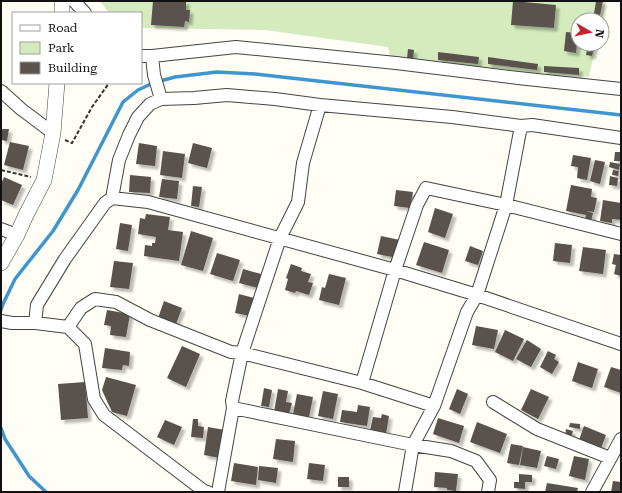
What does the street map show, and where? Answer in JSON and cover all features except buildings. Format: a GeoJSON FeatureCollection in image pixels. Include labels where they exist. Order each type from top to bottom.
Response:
{"type":"FeatureCollection","features":[{"type":"Feature","properties":{"kind":"street"},"geometry":{"type":"LineString","coordinates":[[62,1],[62,12]]}},
{"type":"Feature","properties":{"kind":"street"},"geometry":{"type":"LineString","coordinates":[[74,1],[84,12]]}},
{"type":"Feature","properties":{"kind":"street"},"geometry":{"type":"LineString","coordinates":[[160,94],[146,56],[236,47],[396,63],[621,89]]}},
{"type":"Feature","properties":{"kind":"street"},"geometry":{"type":"LineString","coordinates":[[1,262],[17,235],[44,180],[53,133],[57,84]]}},
{"type":"Feature","properties":{"kind":"street"},"geometry":{"type":"LineString","coordinates":[[1,91],[21,109],[53,133]]}},
{"type":"Feature","properties":{"kind":"street"},"geometry":{"type":"LineString","coordinates":[[160,94],[194,98],[226,95],[452,117],[520,126],[532,125],[621,138]]}},
{"type":"Feature","properties":{"kind":"street"},"geometry":{"type":"LineString","coordinates":[[112,198],[119,160],[129,135],[138,117],[160,94]]}},
{"type":"Feature","properties":{"kind":"street"},"geometry":{"type":"LineString","coordinates":[[218,492],[233,408],[232,401],[242,353],[280,238],[298,202],[303,163],[320,105]]}},
{"type":"Feature","properties":{"kind":"street"},"geometry":{"type":"LineString","coordinates":[[405,492],[412,446],[434,406],[467,312],[477,295],[506,205],[520,126]]}},
{"type":"Feature","properties":{"kind":"street"},"geometry":{"type":"LineString","coordinates":[[362,383],[417,205],[426,188],[506,205],[621,234]]}},
{"type":"Feature","properties":{"kind":"street"},"geometry":{"type":"LineString","coordinates":[[35,323],[37,305],[65,259],[105,203],[112,198],[148,202],[396,270],[477,295],[621,344]]}},
{"type":"Feature","properties":{"kind":"street"},"geometry":{"type":"LineString","coordinates":[[1,229],[17,235]]}},
{"type":"Feature","properties":{"kind":"street"},"geometry":{"type":"LineString","coordinates":[[68,327],[81,308],[95,299],[116,302],[150,320],[231,352],[242,353],[362,383],[434,406]]}},
{"type":"Feature","properties":{"kind":"street"},"geometry":{"type":"LineString","coordinates":[[4,322],[35,323],[68,327],[85,344],[94,399],[104,415],[204,491],[208,492]]}},
{"type":"Feature","properties":{"kind":"street"},"geometry":{"type":"LineString","coordinates":[[493,402],[537,429],[610,458]]}},
{"type":"Feature","properties":{"kind":"street"},"geometry":{"type":"LineString","coordinates":[[233,408],[412,446],[451,452],[476,461],[490,480],[488,492]]}},
{"type":"Feature","properties":{"kind":"street"},"geometry":{"type":"LineString","coordinates":[[592,492],[621,439]]}},
{"type":"Feature","properties":{"kind":"path"},"geometry":{"type":"LineString","coordinates":[[53,133],[72,143],[92,107],[108,84]]}},
{"type":"Feature","properties":{"kind":"path"},"geometry":{"type":"LineString","coordinates":[[1,170],[44,180]]}},
{"type":"Feature","properties":{"kind":"green space"},"geometry":{"type":"Polygon","coordinates":[[[100,1],[606,1],[604,12],[570,12],[570,52],[594,52],[589,77],[536,73],[390,57],[388,47],[265,30],[142,28],[142,12],[108,12],[100,1]]]}},
{"type":"Feature","properties":{"kind":"waterway"},"geometry":{"type":"LineString","coordinates":[[1,310],[15,279],[53,231],[78,190],[123,102],[138,90],[153,83],[175,77],[217,72],[255,74],[621,115]]}},
{"type":"Feature","properties":{"kind":"waterway"},"geometry":{"type":"LineString","coordinates":[[1,428],[5,439],[29,476],[46,492]]}}]}
